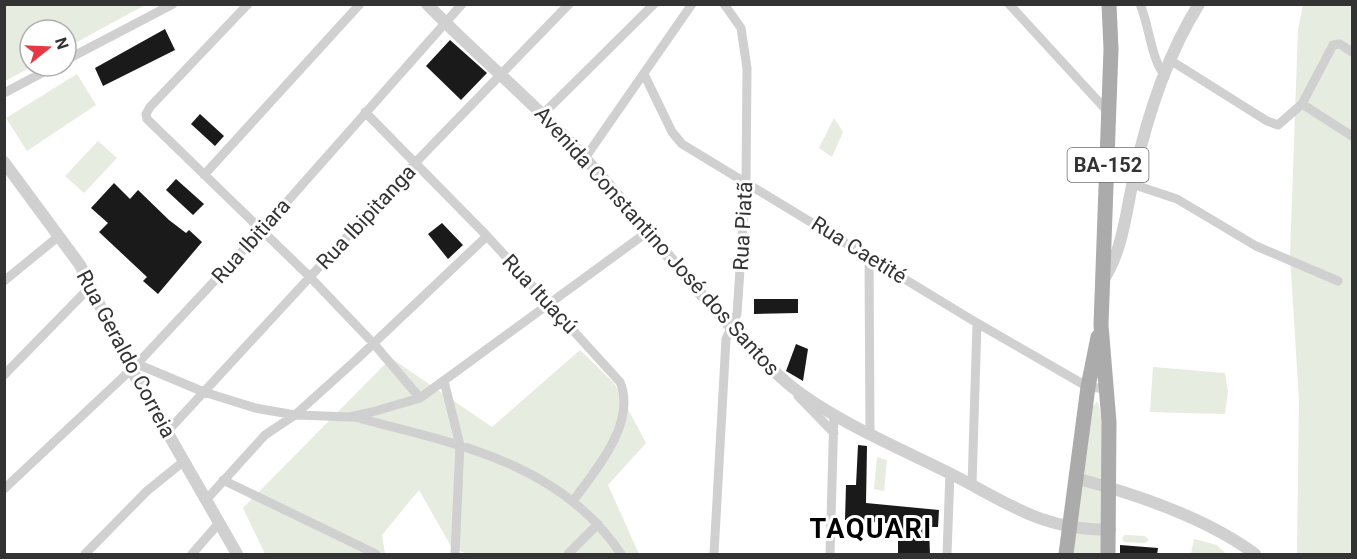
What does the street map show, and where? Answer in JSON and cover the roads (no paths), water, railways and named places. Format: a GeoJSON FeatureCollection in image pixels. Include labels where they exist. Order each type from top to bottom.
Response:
{"type":"FeatureCollection","features":[{"type":"Feature","properties":{"kind":"main road","name":"BA-152"},"geometry":{"type":"LineString","coordinates":[[1108,555],[1110,487],[1108,389],[1101,325],[1111,49],[1109,4]]}},
{"type":"Feature","properties":{"kind":"main road","name":"BA-152"},"geometry":{"type":"LineString","coordinates":[[1066,555],[1088,387],[1101,325]]}},
{"type":"Feature","properties":{"kind":"street"},"geometry":{"type":"LineString","coordinates":[[78,54],[173,4]]}},
{"type":"Feature","properties":{"kind":"street"},"geometry":{"type":"LineString","coordinates":[[204,175],[360,4]]}},
{"type":"Feature","properties":{"kind":"street","name":"Avenida Constantino José dos Santos"},"geometry":{"type":"LineString","coordinates":[[427,4],[543,114],[585,158],[646,233],[730,327],[794,389],[870,433],[1011,507],[1047,522],[1068,527],[1110,530]]}},
{"type":"Feature","properties":{"kind":"street","name":"Rua Ibitiara"},"geometry":{"type":"LineString","coordinates":[[4,489],[134,366],[262,230],[462,4]]}},
{"type":"Feature","properties":{"kind":"street","name":"Rua Ibipitanga"},"geometry":{"type":"LineString","coordinates":[[166,433],[415,163],[569,4]]}},
{"type":"Feature","properties":{"kind":"street"},"geometry":{"type":"LineString","coordinates":[[543,114],[654,4]]}},
{"type":"Feature","properties":{"kind":"street"},"geometry":{"type":"LineString","coordinates":[[585,158],[692,4]]}},
{"type":"Feature","properties":{"kind":"street","name":"Rua Piatã"},"geometry":{"type":"LineString","coordinates":[[714,555],[726,339],[737,314],[746,181],[747,68],[745,40],[738,22],[724,4]]}},
{"type":"Feature","properties":{"kind":"street"},"geometry":{"type":"LineString","coordinates":[[1009,4],[1109,113]]}},
{"type":"Feature","properties":{"kind":"street"},"geometry":{"type":"LineString","coordinates":[[1140,4],[1150,29],[1158,65],[1163,73]]}},
{"type":"Feature","properties":{"kind":"street"},"geometry":{"type":"LineString","coordinates":[[1102,282],[1111,269],[1117,252],[1132,184],[1163,73],[1199,4]]}},
{"type":"Feature","properties":{"kind":"street"},"geometry":{"type":"LineString","coordinates":[[243,6],[147,111],[146,117],[309,277],[374,344],[420,398]]}},
{"type":"Feature","properties":{"kind":"street"},"geometry":{"type":"LineString","coordinates":[[1170,60],[1275,125],[1285,122],[1302,104],[1332,45],[1340,44],[1353,52]]}},
{"type":"Feature","properties":{"kind":"street","name":"Rua Caetité"},"geometry":{"type":"LineString","coordinates":[[644,74],[672,132],[682,144],[976,323],[1088,387],[1108,389]]}},
{"type":"Feature","properties":{"kind":"street"},"geometry":{"type":"LineString","coordinates":[[4,93],[33,78]]}},
{"type":"Feature","properties":{"kind":"street"},"geometry":{"type":"LineString","coordinates":[[1302,104],[1353,136]]}},
{"type":"Feature","properties":{"kind":"street","name":"Rua Ituaçú"},"geometry":{"type":"LineString","coordinates":[[365,112],[487,236],[615,375],[625,399],[612,446],[573,501]]}},
{"type":"Feature","properties":{"kind":"street","name":"Rua Geraldo Correia"},"geometry":{"type":"LineString","coordinates":[[4,162],[59,236],[91,286],[134,366],[166,433],[237,555]]}},
{"type":"Feature","properties":{"kind":"street"},"geometry":{"type":"LineString","coordinates":[[1132,184],[1177,200],[1256,246],[1338,281]]}},
{"type":"Feature","properties":{"kind":"street"},"geometry":{"type":"LineString","coordinates":[[350,417],[420,398],[646,233]]}},
{"type":"Feature","properties":{"kind":"street"},"geometry":{"type":"LineString","coordinates":[[4,281],[59,236]]}},
{"type":"Feature","properties":{"kind":"street"},"geometry":{"type":"LineString","coordinates":[[206,500],[265,435],[295,415],[374,344],[487,236]]}},
{"type":"Feature","properties":{"kind":"street"},"geometry":{"type":"LineString","coordinates":[[869,256],[870,433]]}},
{"type":"Feature","properties":{"kind":"street"},"geometry":{"type":"LineString","coordinates":[[4,375],[91,286]]}},
{"type":"Feature","properties":{"kind":"street"},"geometry":{"type":"LineString","coordinates":[[972,485],[976,323]]}},
{"type":"Feature","properties":{"kind":"street"},"geometry":{"type":"LineString","coordinates":[[134,366],[255,408],[295,415],[350,417],[460,445],[520,467],[547,481],[573,501],[598,524],[621,555]]}},
{"type":"Feature","properties":{"kind":"street"},"geometry":{"type":"LineString","coordinates":[[444,381],[460,445],[455,555]]}},
{"type":"Feature","properties":{"kind":"street"},"geometry":{"type":"LineString","coordinates":[[794,389],[799,398],[834,433]]}},
{"type":"Feature","properties":{"kind":"street"},"geometry":{"type":"LineString","coordinates":[[830,555],[834,413]]}},
{"type":"Feature","properties":{"kind":"street"},"geometry":{"type":"LineString","coordinates":[[99,555],[87,551],[147,491],[184,461]]}},
{"type":"Feature","properties":{"kind":"street"},"geometry":{"type":"LineString","coordinates":[[947,555],[950,473]]}},
{"type":"Feature","properties":{"kind":"street"},"geometry":{"type":"LineString","coordinates":[[1075,478],[1110,487],[1187,516],[1221,532],[1255,555]]}},
{"type":"Feature","properties":{"kind":"street"},"geometry":{"type":"LineString","coordinates":[[223,480],[311,520],[376,555]]}},
{"type":"Feature","properties":{"kind":"street"},"geometry":{"type":"LineString","coordinates":[[192,555],[219,523]]}},
{"type":"Feature","properties":{"kind":"street"},"geometry":{"type":"LineString","coordinates":[[568,555],[598,524]]}},
{"type":"Feature","properties":{"kind":"district","name":"TAQUARI"},"geometry":{"type":"Point","coordinates":[871,529]}}]}
